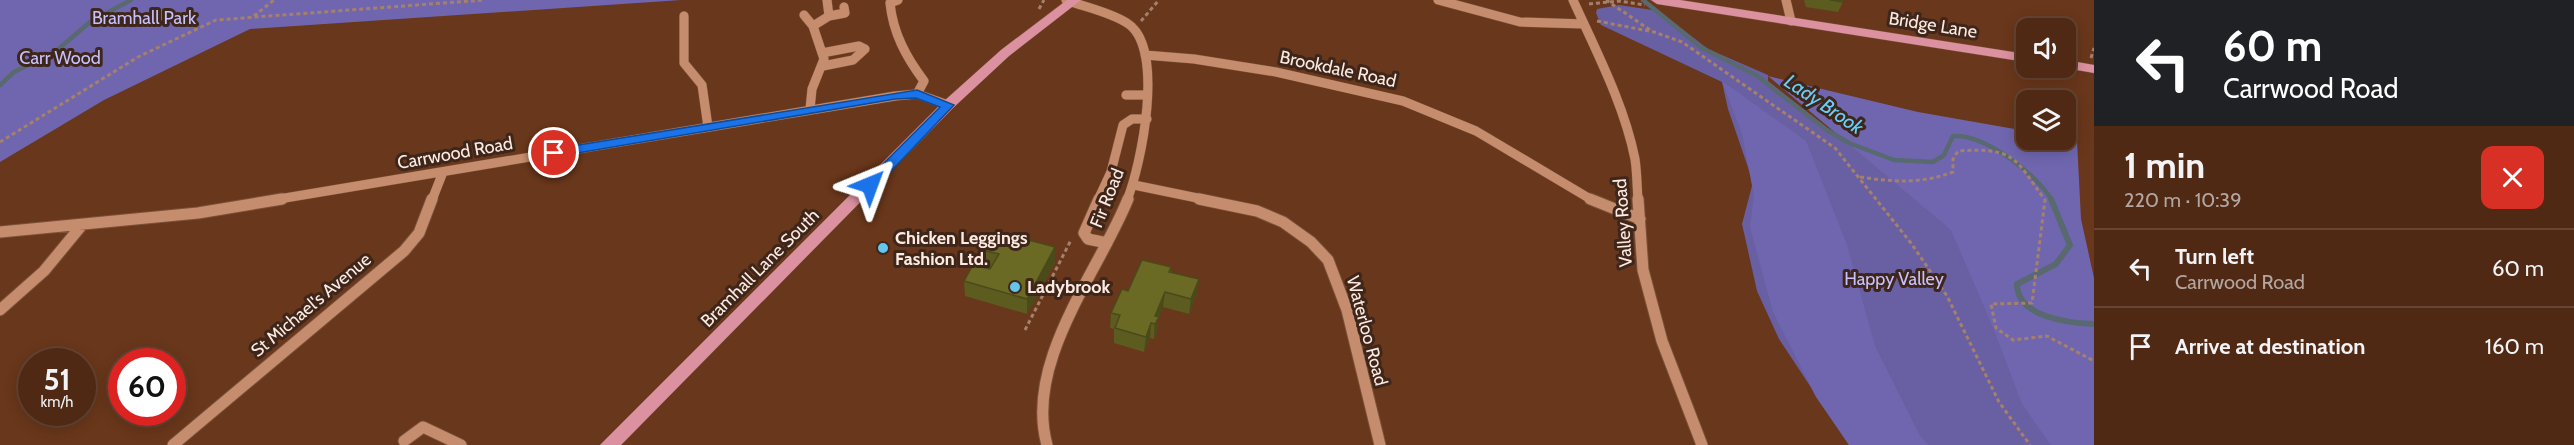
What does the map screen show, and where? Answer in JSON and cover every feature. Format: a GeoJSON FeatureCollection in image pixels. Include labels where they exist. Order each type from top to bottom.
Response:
{"type":"FeatureCollection","features":[{"type":"Feature","properties":{"kind":"main road","name":"Bramhall Lane South"},"geometry":{"type":"LineString","coordinates":[[1044,22],[1056,0]]}},
{"type":"Feature","properties":{"kind":"main road","name":"Bramhall Lane South"},"geometry":{"type":"LineString","coordinates":[[609,445],[948,105],[1005,53],[1071,1]]}},
{"type":"Feature","properties":{"kind":"main road","name":"Bridge Lane"},"geometry":{"type":"LineString","coordinates":[[1661,1],[2016,56]]}},
{"type":"Feature","properties":{"kind":"main road"},"geometry":{"type":"LineString","coordinates":[[2076,66],[2094,69]]}},
{"type":"Feature","properties":{"kind":"street"},"geometry":{"type":"LineString","coordinates":[[826,0],[829,16]]}},
{"type":"Feature","properties":{"kind":"street"},"geometry":{"type":"LineString","coordinates":[[898,0],[890,3],[891,15],[902,51],[924,81],[917,94]]}},
{"type":"Feature","properties":{"kind":"street"},"geometry":{"type":"LineString","coordinates":[[1438,0],[1520,22],[1584,24]]}},
{"type":"Feature","properties":{"kind":"street","name":"Valley Road"},"geometry":{"type":"LineString","coordinates":[[1574,0],[1628,134],[1635,160],[1643,270],[1652,310],[1702,445]]}},
{"type":"Feature","properties":{"kind":"street"},"geometry":{"type":"LineString","coordinates":[[1786,0],[1791,21]]}},
{"type":"Feature","properties":{"kind":"street"},"geometry":{"type":"LineString","coordinates":[[1071,1],[1108,14],[1128,23],[1134,29]]}},
{"type":"Feature","properties":{"kind":"street"},"geometry":{"type":"LineString","coordinates":[[813,26],[829,16],[842,15],[845,13],[844,7]]}},
{"type":"Feature","properties":{"kind":"street"},"geometry":{"type":"LineString","coordinates":[[804,15],[813,26],[822,53],[823,66],[815,78],[810,109]]}},
{"type":"Feature","properties":{"kind":"street"},"geometry":{"type":"LineString","coordinates":[[684,16],[684,63],[698,75],[706,92],[708,127]]}},
{"type":"Feature","properties":{"kind":"street","name":"Fir Road"},"geometry":{"type":"LineString","coordinates":[[1047,445],[1041,416],[1042,392],[1063,335],[1134,185],[1145,145],[1147,95],[1145,55],[1134,29]]}},
{"type":"Feature","properties":{"kind":"street"},"geometry":{"type":"LineString","coordinates":[[822,53],[859,46],[866,49],[853,60],[823,66]]}},
{"type":"Feature","properties":{"kind":"street","name":"Brookdale Road"},"geometry":{"type":"LineString","coordinates":[[1145,55],[1225,63],[1365,88],[1399,97],[1477,131],[1619,214],[1640,219]]}},
{"type":"Feature","properties":{"kind":"street","name":"Carrwood Road"},"geometry":{"type":"LineString","coordinates":[[0,232],[198,213],[810,109],[917,94],[948,105]]}},
{"type":"Feature","properties":{"kind":"street"},"geometry":{"type":"LineString","coordinates":[[1126,95],[1147,95]]}},
{"type":"Feature","properties":{"kind":"street"},"geometry":{"type":"LineString","coordinates":[[1107,243],[1088,238],[1084,233],[1111,172],[1123,125],[1132,119],[1147,119]]}},
{"type":"Feature","properties":{"kind":"street","name":"St Michael's Avenue"},"geometry":{"type":"LineString","coordinates":[[173,445],[404,251],[419,233],[443,172]]}},
{"type":"Feature","properties":{"kind":"street","name":"Waterloo Road"},"geometry":{"type":"LineString","coordinates":[[1134,185],[1257,211],[1283,222],[1311,242],[1328,260],[1347,310],[1380,445]]}},
{"type":"Feature","properties":{"kind":"street"},"geometry":{"type":"LineString","coordinates":[[0,310],[30,287],[65,251],[82,225]]}},
{"type":"Feature","properties":{"kind":"street"},"geometry":{"type":"LineString","coordinates":[[404,441],[423,427],[461,445]]}},
{"type":"Feature","properties":{"kind":"path"},"geometry":{"type":"LineString","coordinates":[[252,18],[274,0]]}},
{"type":"Feature","properties":{"kind":"path"},"geometry":{"type":"LineString","coordinates":[[0,142],[138,57],[216,20],[484,0]]}},
{"type":"Feature","properties":{"kind":"path"},"geometry":{"type":"LineString","coordinates":[[1134,29],[1159,0]]}},
{"type":"Feature","properties":{"kind":"path"},"geometry":{"type":"LineString","coordinates":[[1607,1],[1654,32]]}},
{"type":"Feature","properties":{"kind":"path"},"geometry":{"type":"LineString","coordinates":[[1583,4],[1619,1]]}},
{"type":"Feature","properties":{"kind":"path"},"geometry":{"type":"LineString","coordinates":[[1599,21],[1654,32],[1682,42],[1835,148],[1911,243],[1947,296],[1999,402],[2030,445]]}},
{"type":"Feature","properties":{"kind":"path"},"geometry":{"type":"LineString","coordinates":[[1860,177],[1888,181],[1932,182],[1953,172],[1953,159],[1958,152],[1977,150],[2003,155],[2023,166],[2045,200],[2032,303],[1991,304],[1996,328],[2013,340],[2047,336],[2094,361]]}},
{"type":"Feature","properties":{"kind":"path"},"geometry":{"type":"LineString","coordinates":[[1025,330],[1043,289],[1072,238]]}},
{"type":"Feature","properties":{"kind":"green space","name":"Carr Wood"},"geometry":{"type":"Polygon","coordinates":[[[0,0],[681,0],[250,29],[104,100],[0,162],[0,0]]]}},
{"type":"Feature","properties":{"kind":"green space","name":"Happy Valley"},"geometry":{"type":"Polygon","coordinates":[[[1619,5],[1659,11],[1708,49],[1768,75],[1768,81],[1827,128],[1851,142],[1923,153],[2094,445],[1849,445],[1779,339],[1757,291],[1742,224],[1753,182],[1728,109],[1722,82],[1601,25],[1596,13],[1597,9],[1619,5]]]}},
{"type":"Feature","properties":{"kind":"green space"},"geometry":{"type":"Polygon","coordinates":[[[1768,76],[1918,112],[2016,129],[2016,150],[2076,150],[2077,141],[2081,219],[2094,278],[2094,445],[2051,445],[2022,404],[1992,325],[1951,230],[1768,76]]]}},
{"type":"Feature","properties":{"kind":"green space"},"geometry":{"type":"Polygon","coordinates":[[[1722,81],[1806,141],[1847,245],[1875,346],[1919,434],[1928,445],[1849,445],[1816,397],[1773,312],[1750,227],[1754,196],[1742,134],[1722,81]]]}},
{"type":"Feature","properties":{"kind":"building"},"geometry":{"type":"Polygon","coordinates":[[[994,231],[1055,247],[1027,299],[964,281],[973,265],[990,269],[999,254],[982,250],[994,231]]]}},
{"type":"Feature","properties":{"kind":"building"},"geometry":{"type":"Polygon","coordinates":[[[1142,260],[1171,267],[1169,272],[1199,279],[1191,299],[1165,292],[1155,316],[1159,317],[1155,324],[1151,323],[1146,337],[1115,328],[1120,315],[1111,313],[1122,289],[1128,291],[1142,260]]]}},
{"type":"Feature","properties":{"kind":"waterway"},"geometry":{"type":"LineString","coordinates":[[0,85],[14,72],[55,52],[90,22],[131,0]]}},
{"type":"Feature","properties":{"kind":"waterway","name":"Lady Brook"},"geometry":{"type":"LineString","coordinates":[[1643,0],[1702,48],[1756,75],[1827,130],[1849,143],[1894,160],[1933,162],[1944,155],[1953,136],[1966,137],[1994,149],[2022,168],[2052,200]]}},
{"type":"Feature","properties":{"kind":"waterway","name":"Lady Brook"},"geometry":{"type":"LineString","coordinates":[[2051,199],[2070,245],[2056,264],[2017,284],[2019,295],[2025,304],[2046,316],[2058,320],[2094,324]]}},
{"type":"Feature","properties":{"kind":"place","name":"Chicken Leggings Fashion Ltd."},"geometry":{"type":"Point","coordinates":[883,248]}},
{"type":"Feature","properties":{"kind":"place","name":"Ladybrook"},"geometry":{"type":"Point","coordinates":[1015,287]}},
{"type":"Feature","properties":{"kind":"route"},"geometry":{"type":"LineString","coordinates":[[554,153],[895,96],[917,94],[948,105],[870,185]]}},
{"type":"Feature","properties":{"kind":"park label","name":"Bramhall Park"},"geometry":{"type":"Point","coordinates":[144,18]}}]}
